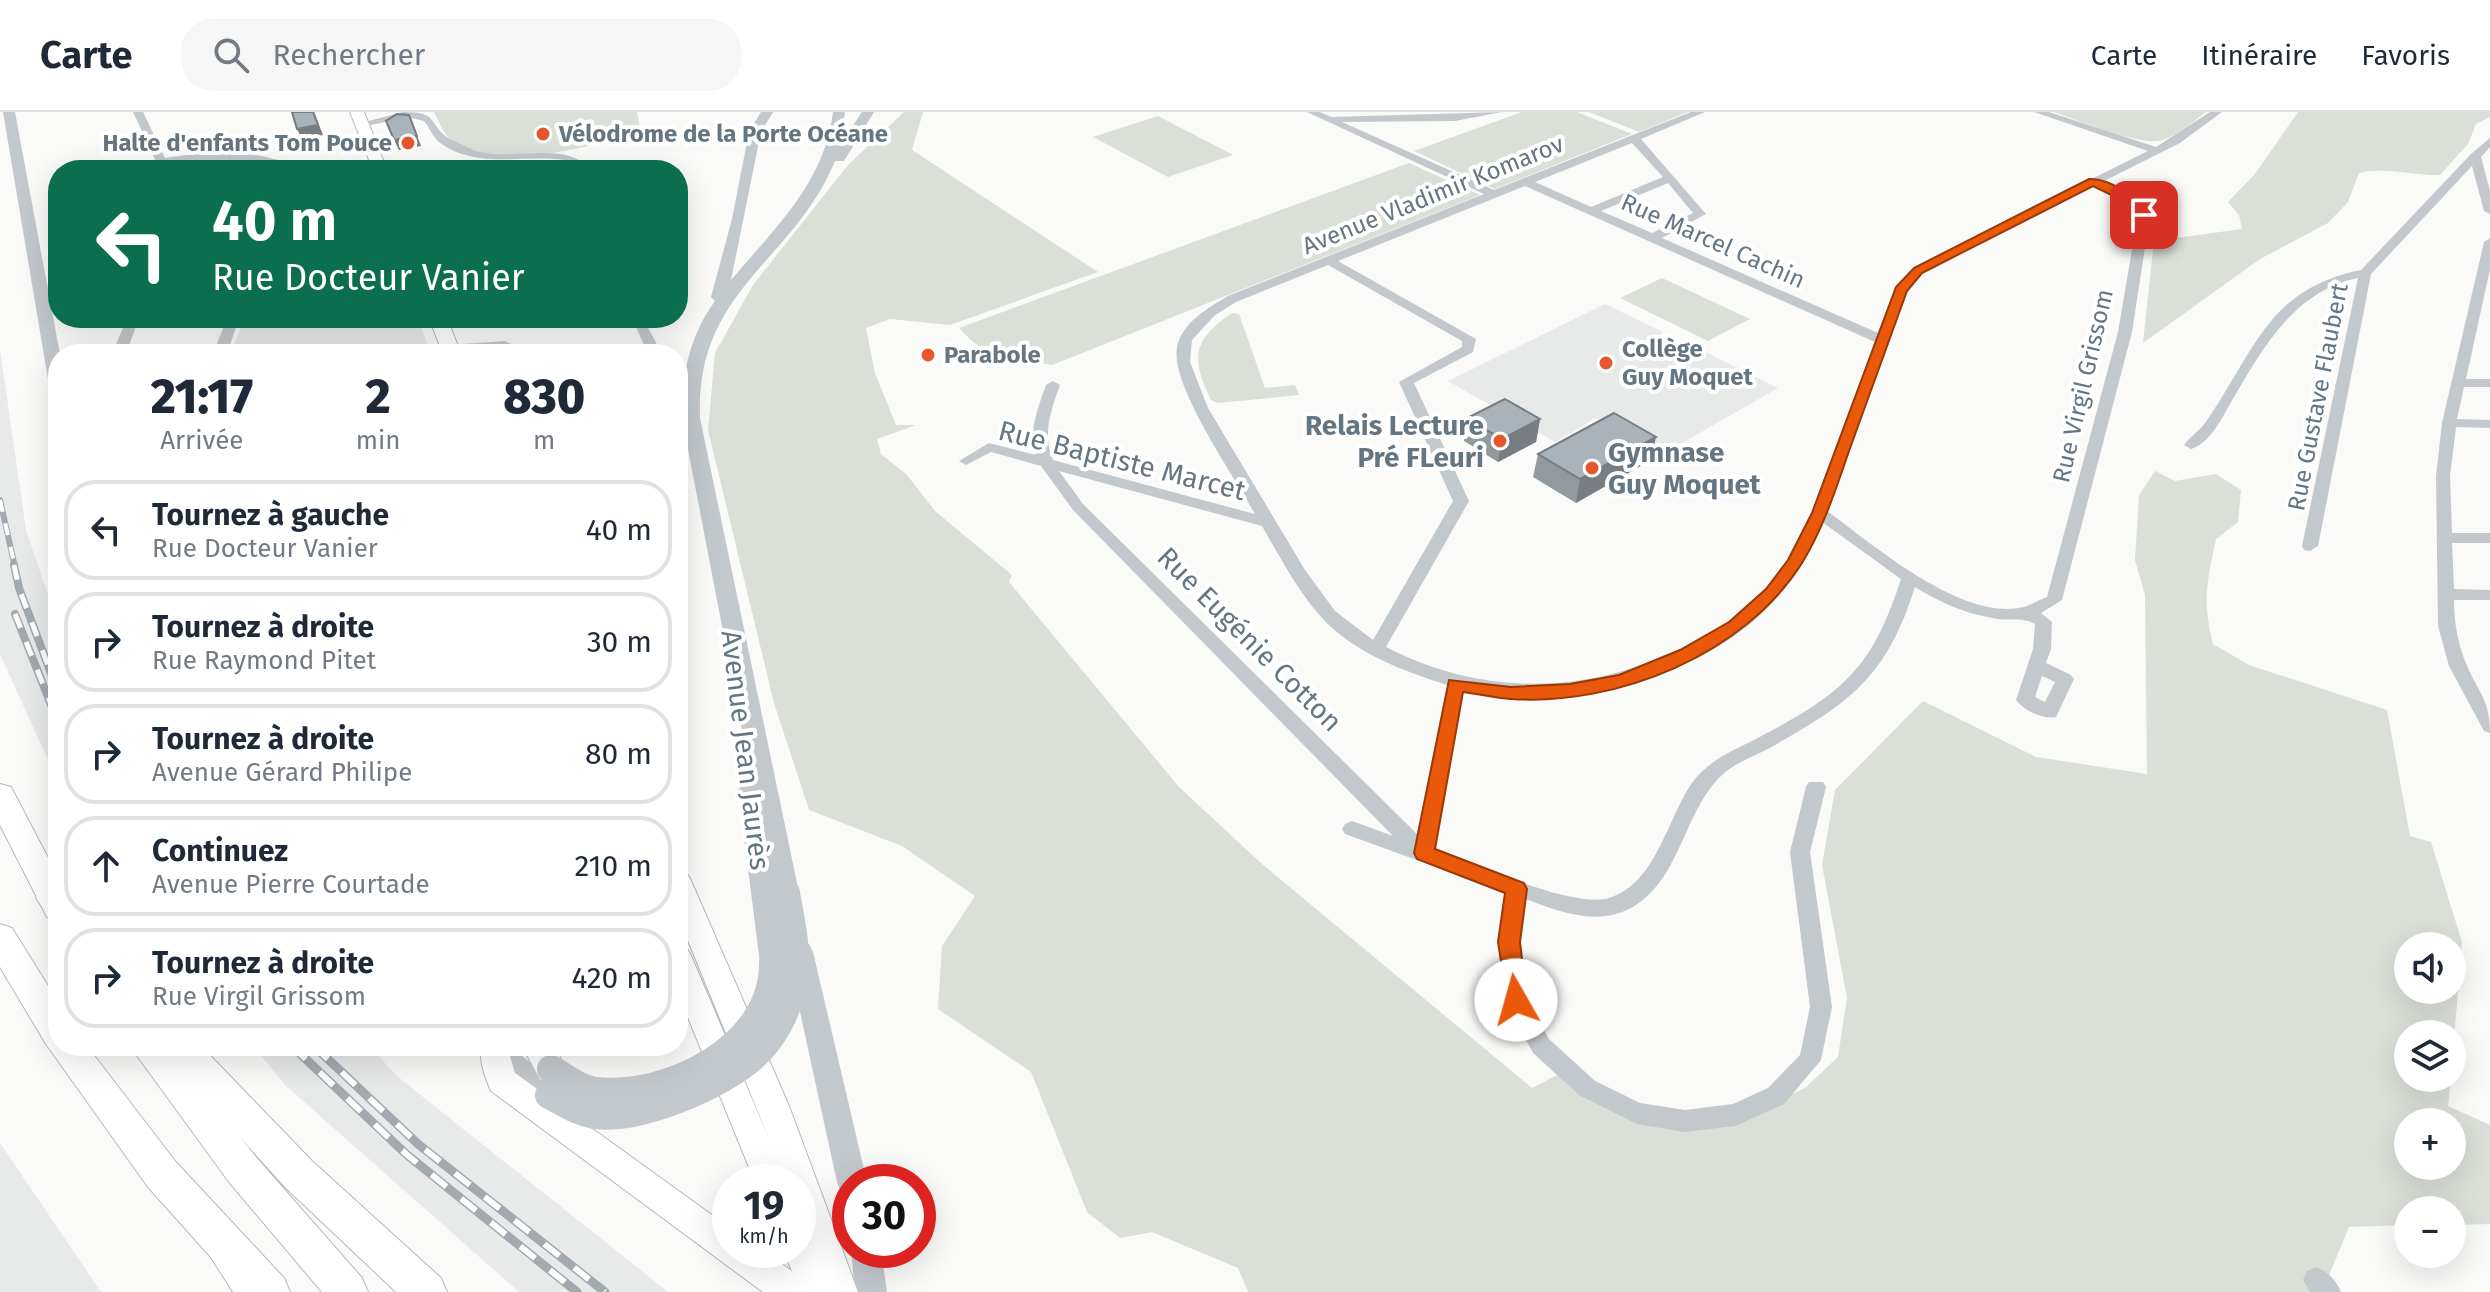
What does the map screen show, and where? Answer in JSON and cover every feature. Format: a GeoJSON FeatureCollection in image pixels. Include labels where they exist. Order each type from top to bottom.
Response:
{"type":"FeatureCollection","features":[{"type":"Feature","properties":{"kind":"main road"},"geometry":{"type":"LineString","coordinates":[[360,118],[376,160]]}},
{"type":"Feature","properties":{"kind":"main road"},"geometry":{"type":"LineString","coordinates":[[0,795],[48,888]]}},
{"type":"Feature","properties":{"kind":"main road"},"geometry":{"type":"LineString","coordinates":[[688,931],[693,955],[773,1106],[841,1292]]}},
{"type":"Feature","properties":{"kind":"main road"},"geometry":{"type":"LineString","coordinates":[[0,938],[48,1017]]}},
{"type":"Feature","properties":{"kind":"main road"},"geometry":{"type":"LineString","coordinates":[[688,992],[763,1164]]}},
{"type":"Feature","properties":{"kind":"main road"},"geometry":{"type":"LineString","coordinates":[[74,1056],[160,1173],[227,1251],[257,1292]]}},
{"type":"Feature","properties":{"kind":"main road"},"geometry":{"type":"LineString","coordinates":[[156,1056],[242,1169],[348,1292]]}},
{"type":"Feature","properties":{"kind":"main road"},"geometry":{"type":"LineString","coordinates":[[188,1056],[235,1108],[391,1262],[427,1292]]}},
{"type":"Feature","properties":{"kind":"main road"},"geometry":{"type":"LineString","coordinates":[[495,1056],[502,1081],[712,1234]]}},
{"type":"Feature","properties":{"kind":"main road"},"geometry":{"type":"LineString","coordinates":[[227,1251],[270,1292]]}},
{"type":"Feature","properties":{"kind":"main road"},"geometry":{"type":"LineString","coordinates":[[759,1268],[792,1292]]}},
{"type":"Feature","properties":{"kind":"main road"},"geometry":{"type":"LineString","coordinates":[[808,1268],[818,1292]]}},
{"type":"Feature","properties":{"kind":"street"},"geometry":{"type":"LineString","coordinates":[[9,112],[30,248],[41,284],[48,325]]}},
{"type":"Feature","properties":{"kind":"street"},"geometry":{"type":"LineString","coordinates":[[138,112],[161,160]]}},
{"type":"Feature","properties":{"kind":"street"},"geometry":{"type":"LineString","coordinates":[[719,306],[755,132],[767,112]]}},
{"type":"Feature","properties":{"kind":"street"},"geometry":{"type":"LineString","coordinates":[[825,174],[840,135],[839,112]]}},
{"type":"Feature","properties":{"kind":"street"},"geometry":{"type":"LineString","coordinates":[[727,602],[696,458],[690,385],[705,331],[719,306],[853,140],[868,112]]}},
{"type":"Feature","properties":{"kind":"street"},"geometry":{"type":"LineString","coordinates":[[1312,112],[1493,194]]}},
{"type":"Feature","properties":{"kind":"street"},"geometry":{"type":"LineString","coordinates":[[1330,120],[1367,113],[1448,117],[1497,112]]}},
{"type":"Feature","properties":{"kind":"street","name":"Avenue Vladimir Komarov"},"geometry":{"type":"LineString","coordinates":[[1269,523],[1185,376],[1184,345],[1198,322],[1232,299],[1700,112]]}},
{"type":"Feature","properties":{"kind":"street"},"geometry":{"type":"LineString","coordinates":[[2039,112],[2156,150]]}},
{"type":"Feature","properties":{"kind":"street"},"geometry":{"type":"LineString","coordinates":[[1269,523],[1324,609],[1376,650],[1416,670],[1456,684],[1511,693],[1570,691],[1623,681],[1686,654],[1735,626],[1772,593],[1795,561],[1819,513],[1901,290],[1918,270],[2196,130],[2217,112]]}},
{"type":"Feature","properties":{"kind":"street"},"geometry":{"type":"LineString","coordinates":[[360,118],[412,113],[428,119],[442,139],[474,154],[566,157],[574,160]]}},
{"type":"Feature","properties":{"kind":"street"},"geometry":{"type":"LineString","coordinates":[[1632,139],[1671,178],[1700,214],[1652,238]]}},
{"type":"Feature","properties":{"kind":"street","name":"Rue Gustave Flaubert"},"geometry":{"type":"LineString","coordinates":[[2310,546],[2365,273],[2490,141]]}},
{"type":"Feature","properties":{"kind":"street"},"geometry":{"type":"LineString","coordinates":[[185,160],[199,156],[238,160]]}},
{"type":"Feature","properties":{"kind":"street"},"geometry":{"type":"LineString","coordinates":[[2475,156],[2490,211]]}},
{"type":"Feature","properties":{"kind":"street"},"geometry":{"type":"LineString","coordinates":[[1591,211],[1671,178]]}},
{"type":"Feature","properties":{"kind":"street","name":"Rue Marcel Cachin"},"geometry":{"type":"LineString","coordinates":[[1526,182],[1882,340]]}},
{"type":"Feature","properties":{"kind":"street","name":"Rue Virgil Grissom"},"geometry":{"type":"LineString","coordinates":[[2028,613],[2054,600],[2125,332],[2144,215],[2132,200],[2093,182]]}},
{"type":"Feature","properties":{"kind":"street"},"geometry":{"type":"LineString","coordinates":[[2490,242],[2449,423],[2443,476],[2446,626],[2458,666],[2490,726]]}},
{"type":"Feature","properties":{"kind":"street"},"geometry":{"type":"LineString","coordinates":[[1329,261],[1469,339],[1468,349],[1406,382],[1461,501],[1376,650]]}},
{"type":"Feature","properties":{"kind":"street"},"geometry":{"type":"LineString","coordinates":[[2191,445],[2205,435],[2252,354],[2283,313],[2305,293],[2343,275],[2365,273]]}},
{"type":"Feature","properties":{"kind":"street"},"geometry":{"type":"LineString","coordinates":[[2459,383],[2490,383]]}},
{"type":"Feature","properties":{"kind":"street","name":"Rue Eugénie Cotton"},"geometry":{"type":"LineString","coordinates":[[1053,385],[1038,424],[1044,463],[1078,507],[1424,853]]}},
{"type":"Feature","properties":{"kind":"street"},"geometry":{"type":"LineString","coordinates":[[2449,423],[2490,424]]}},
{"type":"Feature","properties":{"kind":"street","name":"Rue Baptiste Marcet"},"geometry":{"type":"LineString","coordinates":[[966,461],[989,447],[1269,523]]}},
{"type":"Feature","properties":{"kind":"street"},"geometry":{"type":"LineString","coordinates":[[1819,513],[1910,576],[1972,609],[2009,615],[2028,613],[2044,622],[2036,666]]}},
{"type":"Feature","properties":{"kind":"street"},"geometry":{"type":"LineString","coordinates":[[2444,538],[2490,538]]}},
{"type":"Feature","properties":{"kind":"street"},"geometry":{"type":"LineString","coordinates":[[1352,829],[1569,906],[1604,909],[1631,900],[1652,880],[1689,801],[1716,769],[1839,699],[1876,662],[1890,638],[1910,576]]}},
{"type":"Feature","properties":{"kind":"street"},"geometry":{"type":"LineString","coordinates":[[2445,594],[2490,595]]}},
{"type":"Feature","properties":{"kind":"street","name":"Avenue Jean Jaurès"},"geometry":{"type":"LineString","coordinates":[[727,602],[786,893]]}},
{"type":"Feature","properties":{"kind":"street","name":"Avenue Jean Jaurès"},"geometry":{"type":"LineString","coordinates":[[546,1070],[591,1091],[661,1085],[732,1046],[759,1017],[773,990],[773,963],[727,602]]}},
{"type":"Feature","properties":{"kind":"street"},"geometry":{"type":"LineString","coordinates":[[1424,853],[1456,684]]}},
{"type":"Feature","properties":{"kind":"street"},"geometry":{"type":"LineString","coordinates":[[1516,889],[1509,942],[1516,1000],[1541,1046],[1587,1088],[1637,1113],[1685,1121],[1735,1115],[1776,1096],[1810,1060],[1821,1007],[1800,852],[1816,787]]}},
{"type":"Feature","properties":{"kind":"street"},"geometry":{"type":"LineString","coordinates":[[511,1056],[546,1070],[584,1112],[599,1115],[642,1109],[718,1079],[751,1059],[772,1035],[793,983],[795,963],[786,893]]}},
{"type":"Feature","properties":{"kind":"street"},"geometry":{"type":"LineString","coordinates":[[786,893],[848,1164]]}},
{"type":"Feature","properties":{"kind":"street"},"geometry":{"type":"LineString","coordinates":[[868,1268],[871,1292]]}},
{"type":"Feature","properties":{"kind":"shaded area","name":"Vélodrome de la Porte Océane"},"geometry":{"type":"Polygon","coordinates":[[[434,112],[637,112],[641,134],[543,154],[492,155],[469,150],[450,139],[434,112]]]}},
{"type":"Feature","properties":{"kind":"shaded area"},"geometry":{"type":"Polygon","coordinates":[[[904,112],[923,112],[912,150],[1098,272],[950,325],[890,319],[866,328],[875,373],[896,425],[916,425],[877,439],[881,454],[907,475],[935,511],[1012,575],[1009,582],[1179,787],[1262,864],[1532,1088],[1561,1073],[1634,1112],[1744,1115],[1805,1088],[1838,1057],[1847,998],[1822,865],[1835,790],[1923,701],[2036,757],[2147,774],[2145,595],[2135,560],[2139,495],[2155,471],[2175,481],[2216,474],[2241,490],[2238,522],[2216,539],[2210,568],[2207,603],[2213,644],[2249,665],[2387,710],[2410,836],[2431,842],[2459,932],[2394,932],[2394,1004],[2457,1004],[2456,1020],[2394,1020],[2394,1092],[2450,1092],[2448,1106],[2452,1108],[2394,1108],[2394,1180],[2466,1180],[2466,1114],[2490,1125],[2490,1224],[2466,1225],[2466,1196],[2394,1196],[2394,1225],[2349,1227],[2322,1292],[1248,1292],[1238,1268],[1152,1232],[1120,1238],[1087,1212],[1031,1072],[938,1009],[942,946],[975,896],[902,846],[809,810],[774,703],[708,430],[715,353],[753,285],[848,165],[904,112]]]}},
{"type":"Feature","properties":{"kind":"shaded area"},"geometry":{"type":"Polygon","coordinates":[[[1522,112],[1577,112],[1632,134],[1495,189],[1414,151],[1522,112]]]}},
{"type":"Feature","properties":{"kind":"shaded area"},"geometry":{"type":"Polygon","coordinates":[[[1589,112],[1688,112],[1639,132],[1589,112]]]}},
{"type":"Feature","properties":{"kind":"shaded area"},"geometry":{"type":"Polygon","coordinates":[[[2054,112],[2206,112],[2186,128],[2163,140],[2153,141],[2125,136],[2054,112]]]}},
{"type":"Feature","properties":{"kind":"shaded area"},"geometry":{"type":"Polygon","coordinates":[[[2298,112],[2490,112],[2490,117],[2476,124],[2468,144],[2440,175],[2378,170],[2359,173],[2348,202],[2328,223],[2260,259],[2143,343],[2154,241],[2242,229],[2239,215],[2228,202],[2255,174],[2298,112]]]}},
{"type":"Feature","properties":{"kind":"shaded area"},"geometry":{"type":"Polygon","coordinates":[[[1158,116],[1233,155],[1168,177],[1093,137],[1158,116]]]}},
{"type":"Feature","properties":{"kind":"shaded area"},"geometry":{"type":"Polygon","coordinates":[[[1409,163],[1480,195],[1052,365],[1001,357],[981,347],[959,328],[1409,163]]]}},
{"type":"Feature","properties":{"kind":"shaded area"},"geometry":{"type":"Polygon","coordinates":[[[1662,278],[1750,319],[1708,341],[1620,298],[1662,278]]]}},
{"type":"Feature","properties":{"kind":"shaded area","name":"Collège Guy Moquet"},"geometry":{"type":"Polygon","coordinates":[[[1605,304],[1663,332],[1659,336],[1676,344],[1683,341],[1778,388],[1663,454],[1596,418],[1555,442],[1448,381],[1605,304]]]}},
{"type":"Feature","properties":{"kind":"shaded area"},"geometry":{"type":"Polygon","coordinates":[[[1232,313],[1239,314],[1265,388],[1295,385],[1299,395],[1218,403],[1211,400],[1200,373],[1199,351],[1209,332],[1232,313]]]}},
{"type":"Feature","properties":{"kind":"shaded area"},"geometry":{"type":"Polygon","coordinates":[[[240,328],[422,328],[427,344],[235,344],[240,328]]]}},
{"type":"Feature","properties":{"kind":"shaded area"},"geometry":{"type":"Polygon","coordinates":[[[0,349],[26,530],[48,595],[48,760],[0,654],[0,349]]]}},
{"type":"Feature","properties":{"kind":"shaded area"},"geometry":{"type":"Polygon","coordinates":[[[261,1056],[378,1056],[398,1077],[668,1292],[519,1292],[285,1085],[261,1056]]]}},
{"type":"Feature","properties":{"kind":"shaded area"},"geometry":{"type":"Polygon","coordinates":[[[0,1143],[101,1292],[0,1292],[0,1143]]]}},
{"type":"Feature","properties":{"kind":"building"},"geometry":{"type":"Polygon","coordinates":[[[292,112],[313,112],[318,125],[297,129],[292,112]]]}},
{"type":"Feature","properties":{"kind":"building"},"geometry":{"type":"Polygon","coordinates":[[[397,114],[409,115],[417,136],[394,140],[386,121],[397,114]]]}},
{"type":"Feature","properties":{"kind":"building"},"geometry":{"type":"Polygon","coordinates":[[[1505,399],[1540,419],[1502,439],[1467,418],[1505,399]]]}},
{"type":"Feature","properties":{"kind":"building"},"geometry":{"type":"Polygon","coordinates":[[[1614,413],[1656,437],[1580,479],[1538,454],[1614,413]]]}},
{"type":"Feature","properties":{"kind":"railway"},"geometry":{"type":"LineString","coordinates":[[0,500],[15,567]]}},
{"type":"Feature","properties":{"kind":"railway"},"geometry":{"type":"LineString","coordinates":[[14,565],[19,588],[48,665]]}},
{"type":"Feature","properties":{"kind":"railway"},"geometry":{"type":"LineString","coordinates":[[15,614],[48,697]]}},
{"type":"Feature","properties":{"kind":"railway"},"geometry":{"type":"LineString","coordinates":[[303,1056],[406,1154],[577,1292]]}},
{"type":"Feature","properties":{"kind":"railway"},"geometry":{"type":"LineString","coordinates":[[325,1056],[418,1144],[605,1292]]}},
{"type":"Feature","properties":{"kind":"place","name":"Vélodrome de la Porte Océane"},"geometry":{"type":"Point","coordinates":[543,134]}},
{"type":"Feature","properties":{"kind":"place","name":"Halte d'enfants Tom Pouce"},"geometry":{"type":"Point","coordinates":[408,143]}},
{"type":"Feature","properties":{"kind":"place","name":"Parabole"},"geometry":{"type":"Point","coordinates":[928,355]}},
{"type":"Feature","properties":{"kind":"place","name":"Collège Guy Moquet"},"geometry":{"type":"Point","coordinates":[1606,363]}},
{"type":"Feature","properties":{"kind":"place","name":"Relais Lecture Pré FLeuri"},"geometry":{"type":"Point","coordinates":[1500,441]}},
{"type":"Feature","properties":{"kind":"place","name":"Gymnase Guy Moquet"},"geometry":{"type":"Point","coordinates":[1592,468]}},
{"type":"Feature","properties":{"kind":"route"},"geometry":{"type":"LineString","coordinates":[[1516,1000],[1509,942],[1516,889],[1424,853],[1456,684],[1511,693],[1570,691],[1623,681],[1686,654],[1735,626],[1772,593],[1795,561],[1819,513],[1901,290],[1918,270],[2093,182],[2132,200],[2142,208],[2144,215]]}}]}
